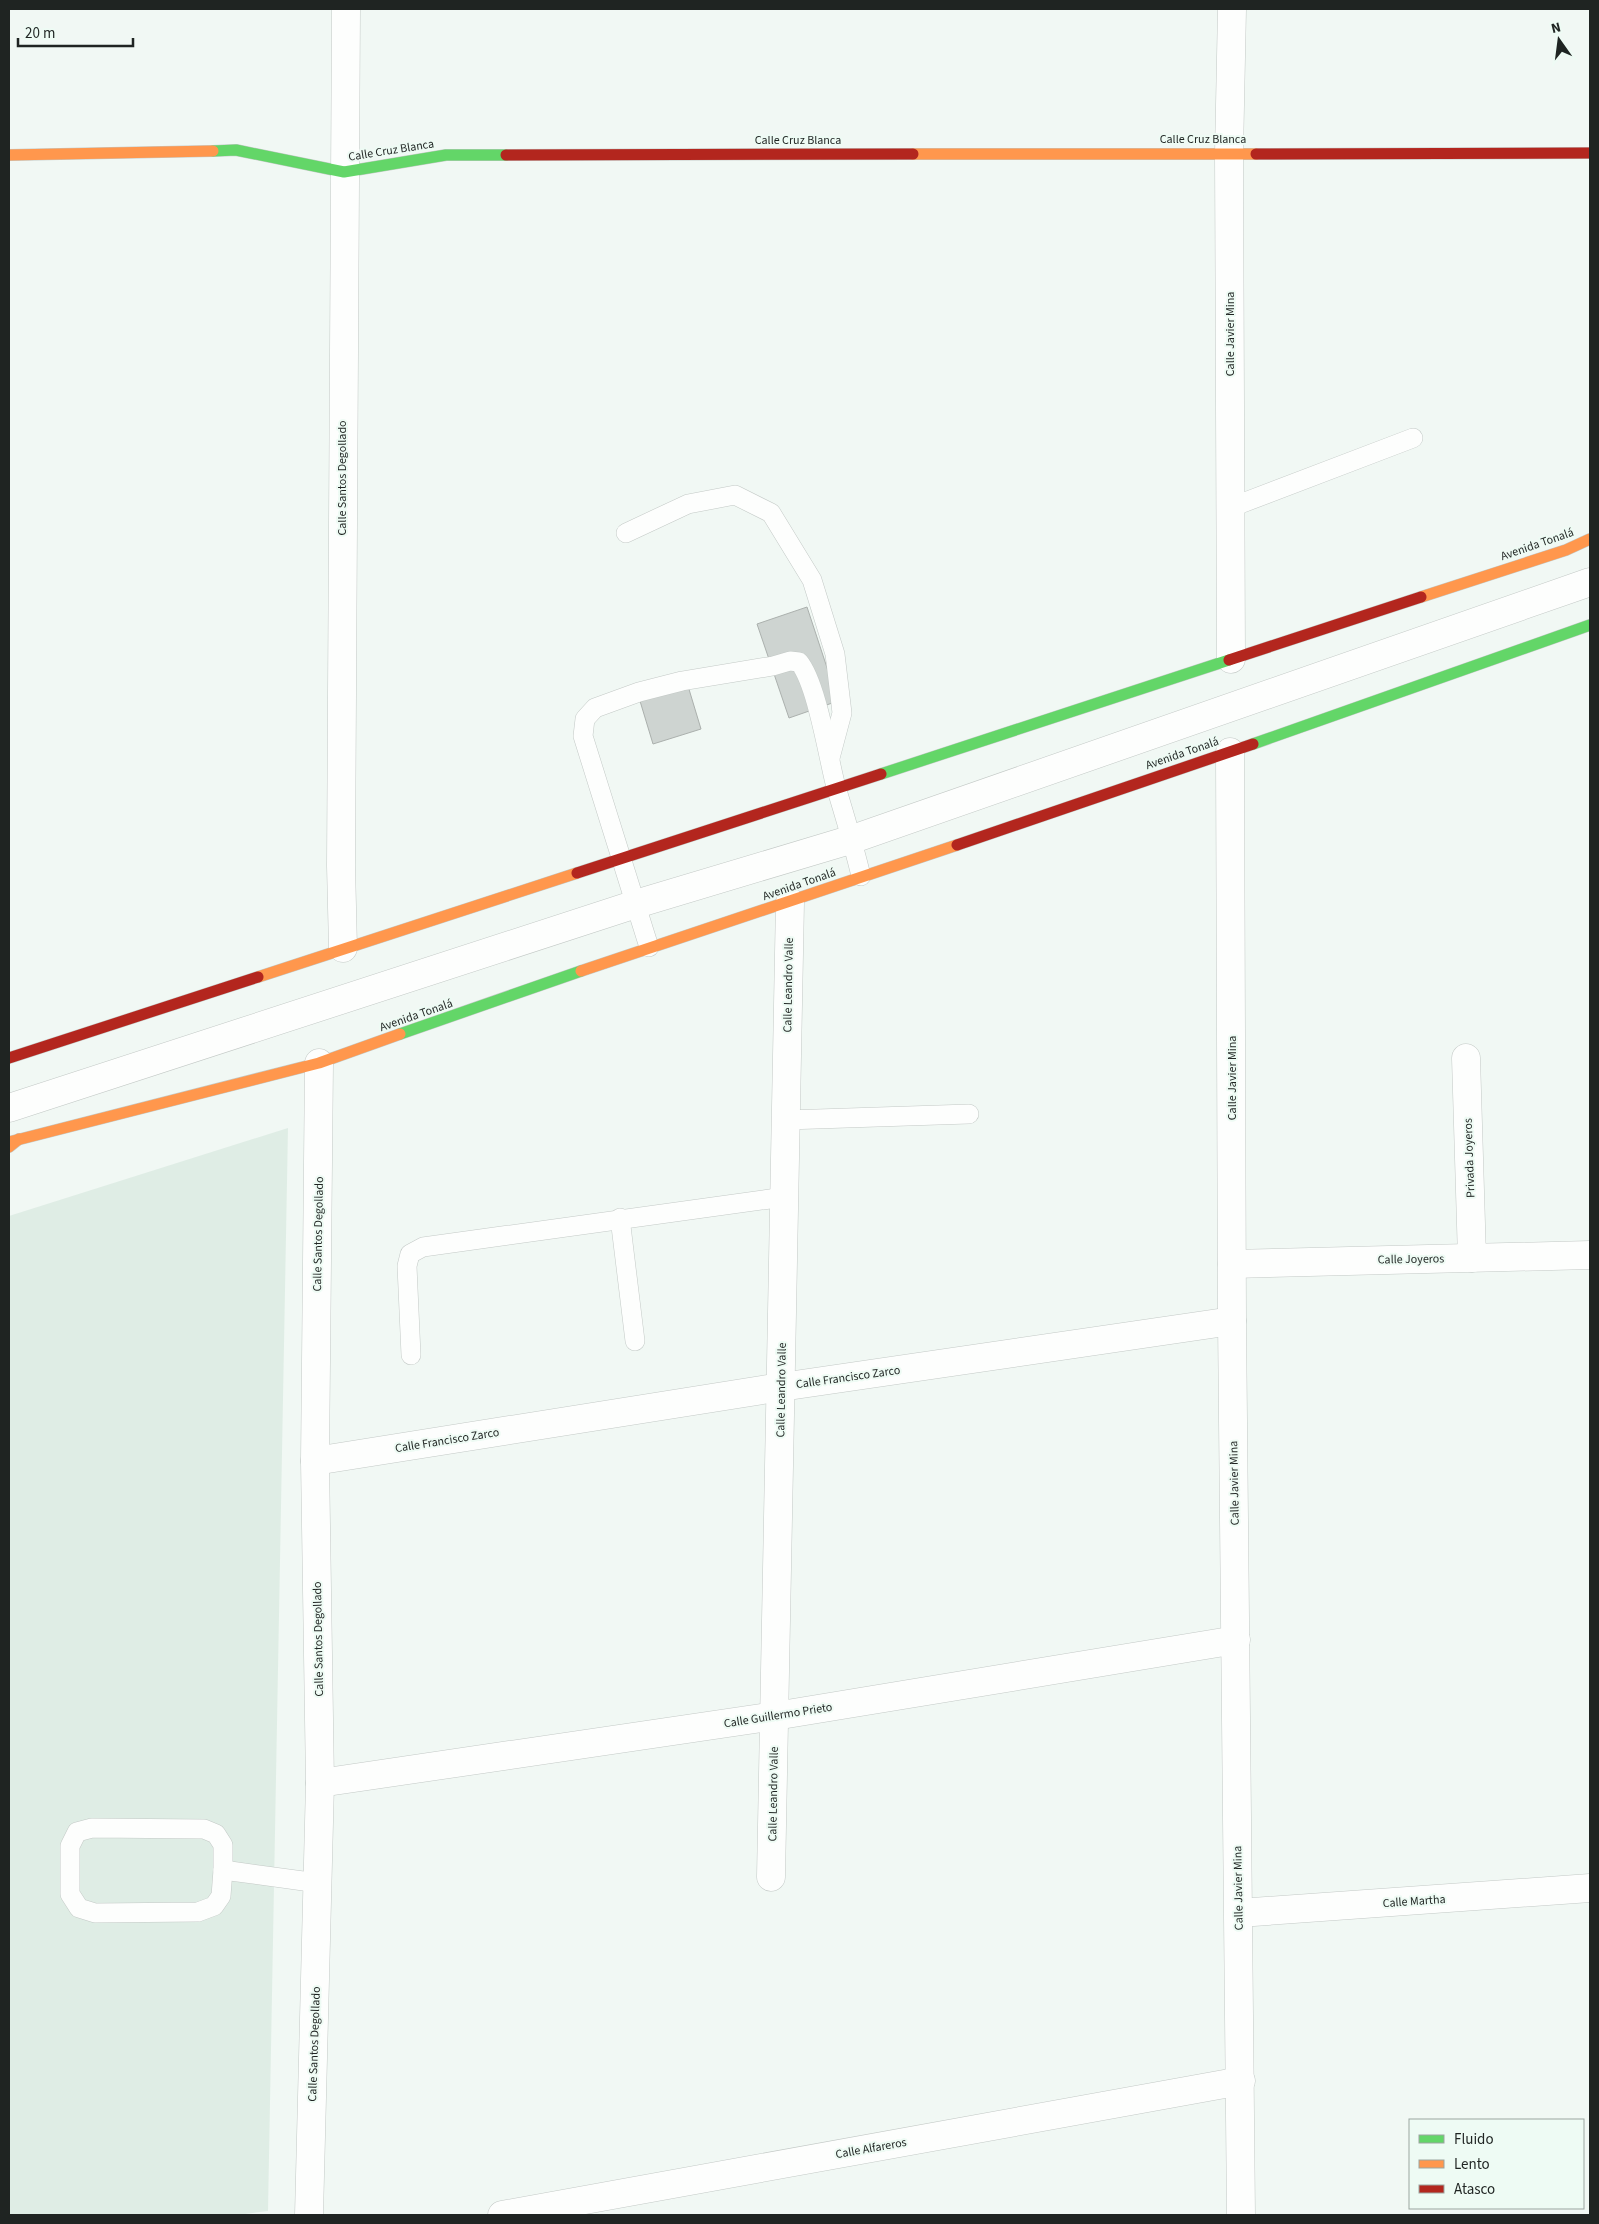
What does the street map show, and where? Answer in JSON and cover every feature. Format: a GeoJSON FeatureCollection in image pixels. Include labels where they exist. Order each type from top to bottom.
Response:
{"type":"FeatureCollection","features":[{"type":"Feature","properties":{"kind":"street","name":"Calle Santos Degollado"},"geometry":{"type":"LineString","coordinates":[[343,948],[341,836],[346,9]]}},
{"type":"Feature","properties":{"kind":"street","name":"Calle Javier Mina"},"geometry":{"type":"LineString","coordinates":[[1231,659],[1232,507],[1229,153],[1232,9]]}},
{"type":"Feature","properties":{"kind":"street","name":"Calle Cruz Blanca"},"geometry":{"type":"LineString","coordinates":[[9,155],[236,150],[344,172],[446,155],[1590,153]]}},
{"type":"Feature","properties":{"kind":"street","name":"Avenida Tonalá"},"geometry":{"type":"LineString","coordinates":[[9,1058],[1566,550],[1590,540]]}},
{"type":"Feature","properties":{"kind":"street"},"geometry":{"type":"LineString","coordinates":[[9,1108],[636,904],[853,838],[1590,582]]}},
{"type":"Feature","properties":{"kind":"street","name":"Avenida Tonalá"},"geometry":{"type":"LineString","coordinates":[[14,1141],[319,1063],[649,948],[1230,752],[1590,626]]}},
{"type":"Feature","properties":{"kind":"street","name":"Calle Javier Mina"},"geometry":{"type":"LineString","coordinates":[[1230,752],[1232,1321],[1241,2215]]}},
{"type":"Feature","properties":{"kind":"street","name":"Calle Leandro Valle"},"geometry":{"type":"LineString","coordinates":[[771,1877],[790,902]]}},
{"type":"Feature","properties":{"kind":"street","name":"Privada Joyeros"},"geometry":{"type":"LineString","coordinates":[[1466,1058],[1472,1258]]}},
{"type":"Feature","properties":{"kind":"street","name":"Calle Santos Degollado"},"geometry":{"type":"LineString","coordinates":[[309,2215],[320,1783],[315,1461],[319,1063]]}},
{"type":"Feature","properties":{"kind":"street"},"geometry":{"type":"LineString","coordinates":[[9,1147],[14,1141]]}},
{"type":"Feature","properties":{"kind":"street","name":"Calle Joyeros"},"geometry":{"type":"LineString","coordinates":[[1232,1264],[1590,1255]]}},
{"type":"Feature","properties":{"kind":"street","name":"Calle Francisco Zarco"},"geometry":{"type":"LineString","coordinates":[[315,1461],[780,1387],[1232,1321]]}},
{"type":"Feature","properties":{"kind":"street","name":"Calle Guillermo Prieto"},"geometry":{"type":"LineString","coordinates":[[320,1783],[775,1716],[1236,1640]]}},
{"type":"Feature","properties":{"kind":"street","name":"Calle Martha"},"geometry":{"type":"LineString","coordinates":[[1239,1913],[1590,1888]]}},
{"type":"Feature","properties":{"kind":"street","name":"Calle Alfareros"},"geometry":{"type":"LineString","coordinates":[[502,2215],[1241,2081]]}},
{"type":"Feature","properties":{"kind":"lane"},"geometry":{"type":"LineString","coordinates":[[1232,507],[1413,438]]}},
{"type":"Feature","properties":{"kind":"lane"},"geometry":{"type":"LineString","coordinates":[[626,533],[688,504],[734,495],[771,513],[812,580],[836,654],[842,713],[830,761]]}},
{"type":"Feature","properties":{"kind":"lane"},"geometry":{"type":"LineString","coordinates":[[649,948],[583,736],[585,719],[595,708],[639,692],[682,681],[773,666],[790,661],[799,662],[805,668],[818,712],[836,788],[853,838],[862,876]]}},
{"type":"Feature","properties":{"kind":"lane"},"geometry":{"type":"LineString","coordinates":[[786,1120],[969,1114]]}},
{"type":"Feature","properties":{"kind":"lane"},"geometry":{"type":"LineString","coordinates":[[411,1355],[408,1266],[410,1254],[423,1247],[620,1218],[784,1197]]}},
{"type":"Feature","properties":{"kind":"lane"},"geometry":{"type":"LineString","coordinates":[[620,1218],[635,1341]]}},
{"type":"Feature","properties":{"kind":"lane"},"geometry":{"type":"LineString","coordinates":[[92,1828],[204,1829],[216,1834],[223,1845],[222,1870],[221,1896],[214,1906],[198,1912],[95,1913],[79,1908],[70,1894],[70,1846],[77,1832],[92,1828]]}},
{"type":"Feature","properties":{"kind":"lane"},"geometry":{"type":"LineString","coordinates":[[222,1870],[318,1882]]}},
{"type":"Feature","properties":{"kind":"shaded area"},"geometry":{"type":"Polygon","coordinates":[[[288,1128],[268,2211],[238,2215],[9,2215],[9,1216],[288,1128]]]}},
{"type":"Feature","properties":{"kind":"building"},"geometry":{"type":"Polygon","coordinates":[[[807,607],[838,701],[789,718],[757,624],[807,607]]]}},
{"type":"Feature","properties":{"kind":"building"},"geometry":{"type":"Polygon","coordinates":[[[688,686],[701,729],[653,744],[640,701],[688,686]]]}},
{"type":"Feature","properties":{"kind":"traffic: fast"},"geometry":{"type":"LineString","coordinates":[[213,151],[236,150],[344,172],[446,155],[506,155]]}},
{"type":"Feature","properties":{"kind":"traffic: fast"},"geometry":{"type":"LineString","coordinates":[[1253,744],[1590,625]]}},
{"type":"Feature","properties":{"kind":"traffic: fast"},"geometry":{"type":"LineString","coordinates":[[881,774],[1229,660]]}},
{"type":"Feature","properties":{"kind":"traffic: fast"},"geometry":{"type":"LineString","coordinates":[[400,1034],[581,971]]}},
{"type":"Feature","properties":{"kind":"traffic: slow"},"geometry":{"type":"LineString","coordinates":[[9,155],[213,151]]}},
{"type":"Feature","properties":{"kind":"traffic: slow"},"geometry":{"type":"LineString","coordinates":[[913,154],[1256,154]]}},
{"type":"Feature","properties":{"kind":"traffic: slow"},"geometry":{"type":"LineString","coordinates":[[1421,597],[1566,550],[1590,539]]}},
{"type":"Feature","properties":{"kind":"traffic: slow"},"geometry":{"type":"LineString","coordinates":[[581,971],[957,845]]}},
{"type":"Feature","properties":{"kind":"traffic: slow"},"geometry":{"type":"LineString","coordinates":[[258,977],[577,873]]}},
{"type":"Feature","properties":{"kind":"traffic: slow"},"geometry":{"type":"LineString","coordinates":[[9,1142],[319,1063],[400,1034]]}},
{"type":"Feature","properties":{"kind":"traffic: slow"},"geometry":{"type":"LineString","coordinates":[[9,1147],[19,1139]]}},
{"type":"Feature","properties":{"kind":"traffic: jam"},"geometry":{"type":"LineString","coordinates":[[1256,154],[1590,153]]}},
{"type":"Feature","properties":{"kind":"traffic: jam"},"geometry":{"type":"LineString","coordinates":[[506,155],[913,154]]}},
{"type":"Feature","properties":{"kind":"traffic: jam"},"geometry":{"type":"LineString","coordinates":[[1229,660],[1421,597]]}},
{"type":"Feature","properties":{"kind":"traffic: jam"},"geometry":{"type":"LineString","coordinates":[[957,845],[1253,744]]}},
{"type":"Feature","properties":{"kind":"traffic: jam"},"geometry":{"type":"LineString","coordinates":[[577,873],[881,774]]}},
{"type":"Feature","properties":{"kind":"traffic: jam"},"geometry":{"type":"LineString","coordinates":[[9,1058],[258,977]]}}]}
